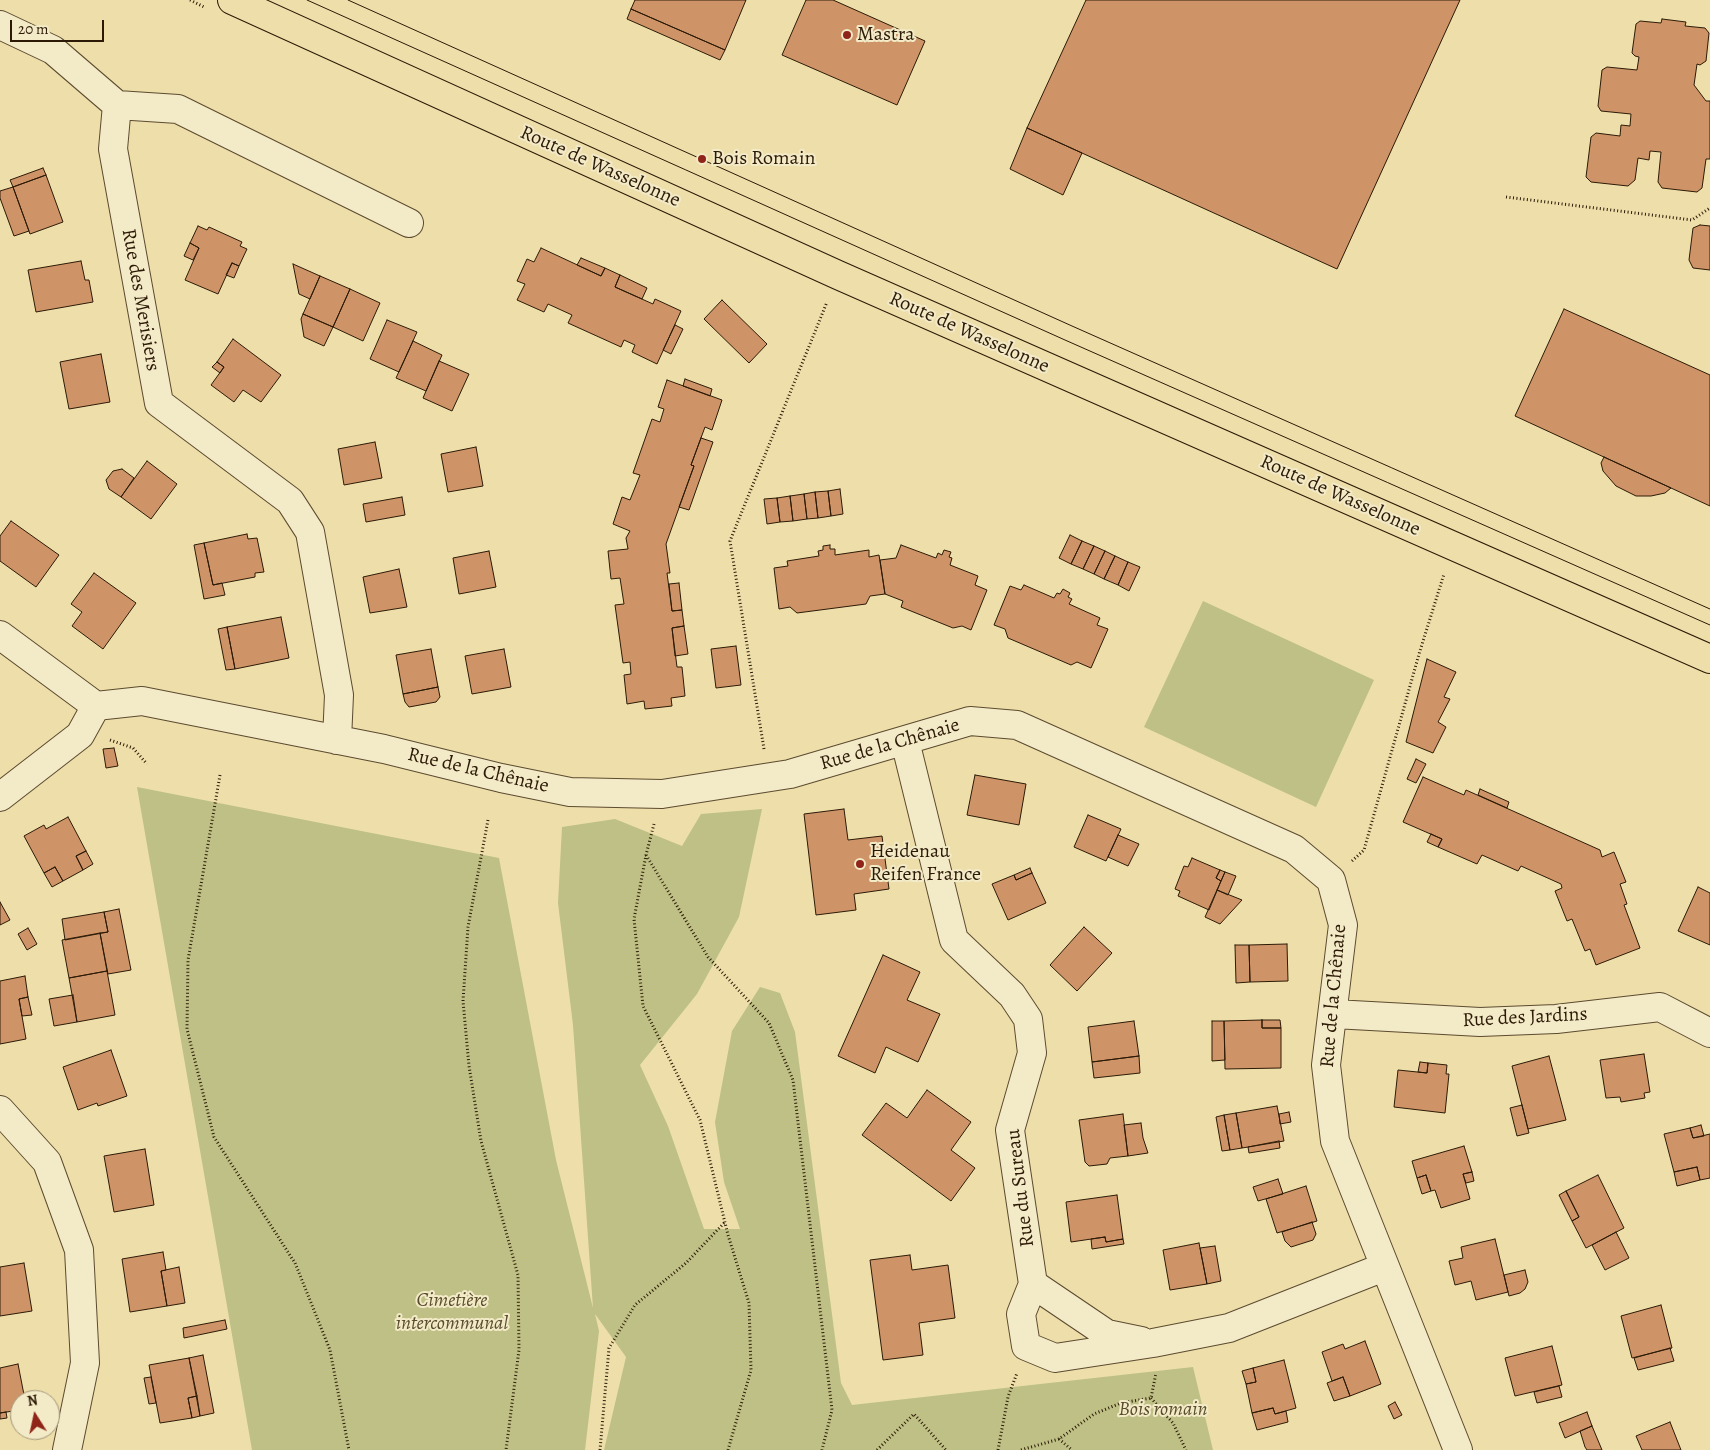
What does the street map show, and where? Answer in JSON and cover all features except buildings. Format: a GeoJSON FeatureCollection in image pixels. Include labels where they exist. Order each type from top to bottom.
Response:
{"type":"FeatureCollection","features":[{"type":"Feature","properties":{"kind":"main road","name":"Route de Wasselonne"},"geometry":{"type":"LineString","coordinates":[[232,0],[838,275],[1710,659]]}},
{"type":"Feature","properties":{"kind":"street"},"geometry":{"type":"LineString","coordinates":[[0,25],[53,50],[117,105],[178,109],[408,223]]}},
{"type":"Feature","properties":{"kind":"street","name":"Rue des Merisiers"},"geometry":{"type":"LineString","coordinates":[[117,105],[113,149],[159,403],[290,501],[310,532],[338,695],[337,740]]}},
{"type":"Feature","properties":{"kind":"street"},"geometry":{"type":"LineString","coordinates":[[0,634],[96,706],[80,735],[0,797]]}},
{"type":"Feature","properties":{"kind":"street","name":"Rue de la Chênaie"},"geometry":{"type":"LineString","coordinates":[[96,706],[142,701],[337,740],[570,792],[662,794],[790,774],[970,721],[1017,725],[1294,849],[1331,880],[1343,925],[1334,1014],[1326,1065],[1335,1141],[1458,1450]]}},
{"type":"Feature","properties":{"kind":"street","name":"Rue du Sureau"},"geometry":{"type":"LineString","coordinates":[[905,741],[954,940],[1012,995],[1028,1019],[1032,1053],[1010,1130],[1033,1284]]}},
{"type":"Feature","properties":{"kind":"street","name":"Rue des Jardins"},"geometry":{"type":"LineString","coordinates":[[1334,1014],[1480,1022],[1556,1019],[1660,1007],[1710,1033]]}},
{"type":"Feature","properties":{"kind":"street"},"geometry":{"type":"LineString","coordinates":[[0,1110],[47,1162],[79,1250],[85,1364],[67,1450]]}},
{"type":"Feature","properties":{"kind":"street"},"geometry":{"type":"LineString","coordinates":[[1153,1343],[1107,1334],[1033,1284],[1021,1314],[1026,1346],[1055,1358],[1153,1343],[1229,1328],[1384,1267]]}},
{"type":"Feature","properties":{"kind":"path"},"geometry":{"type":"LineString","coordinates":[[1506,198],[1692,220],[1710,208]]}},
{"type":"Feature","properties":{"kind":"path"},"geometry":{"type":"LineString","coordinates":[[769,776],[730,541],[838,275]]}},
{"type":"Feature","properties":{"kind":"path"},"geometry":{"type":"LineString","coordinates":[[1331,880],[1364,850],[1419,654],[1446,567]]}},
{"type":"Feature","properties":{"kind":"path"},"geometry":{"type":"LineString","coordinates":[[80,735],[115,741],[133,748],[146,764]]}},
{"type":"Feature","properties":{"kind":"path"},"geometry":{"type":"LineString","coordinates":[[220,775],[188,960],[187,1029],[214,1137],[295,1263],[330,1350],[349,1450]]}},
{"type":"Feature","properties":{"kind":"path"},"geometry":{"type":"LineString","coordinates":[[662,794],[646,855],[634,919],[643,1006],[700,1120],[725,1221],[749,1303],[751,1370],[728,1450]]}},
{"type":"Feature","properties":{"kind":"path"},"geometry":{"type":"LineString","coordinates":[[488,820],[468,927],[463,1001],[469,1066],[481,1140],[518,1276],[519,1350],[506,1450]]}},
{"type":"Feature","properties":{"kind":"path"},"geometry":{"type":"LineString","coordinates":[[646,855],[708,957],[770,1023],[793,1080],[832,1410],[822,1450]]}},
{"type":"Feature","properties":{"kind":"path"},"geometry":{"type":"LineString","coordinates":[[600,1450],[609,1348],[635,1305],[686,1263],[725,1221]]}},
{"type":"Feature","properties":{"kind":"path"},"geometry":{"type":"LineString","coordinates":[[1151,1398],[1157,1369],[1153,1343]]}},
{"type":"Feature","properties":{"kind":"path"},"geometry":{"type":"LineString","coordinates":[[998,1450],[1008,1397],[1026,1346]]}},
{"type":"Feature","properties":{"kind":"path"},"geometry":{"type":"LineString","coordinates":[[1021,1450],[1060,1439],[1094,1414],[1121,1403],[1151,1398]]}},
{"type":"Feature","properties":{"kind":"path"},"geometry":{"type":"LineString","coordinates":[[1151,1398],[1173,1423],[1186,1450]]}},
{"type":"Feature","properties":{"kind":"path"},"geometry":{"type":"LineString","coordinates":[[877,1450],[914,1414],[946,1450]]}},
{"type":"Feature","properties":{"kind":"path"},"geometry":{"type":"LineString","coordinates":[[1060,1439],[1072,1450]]}},
{"type":"Feature","properties":{"kind":"green space"},"geometry":{"type":"Polygon","coordinates":[[[1203,601],[1374,680],[1316,807],[1144,727],[1203,601]]]}},
{"type":"Feature","properties":{"kind":"green space"},"geometry":{"type":"Polygon","coordinates":[[[137,787],[499,858],[556,1160],[593,1308],[573,1025],[558,903],[562,827],[615,819],[682,846],[701,814],[762,809],[739,917],[697,994],[640,1065],[668,1126],[704,1229],[740,1229],[724,1182],[715,1122],[732,1031],[760,987],[780,993],[795,1032],[841,1383],[852,1405],[1193,1367],[1213,1450],[604,1450],[626,1357],[595,1314],[599,1331],[585,1450],[252,1450],[137,787]]]}},
{"type":"Feature","properties":{"kind":"tram line"},"geometry":{"type":"LineString","coordinates":[[307,0],[1065,340],[1710,625]]}},
{"type":"Feature","properties":{"kind":"tram line"},"geometry":{"type":"LineString","coordinates":[[348,0],[1072,326],[1710,609]]}},
{"type":"Feature","properties":{"kind":"place","name":"Mastra"},"geometry":{"type":"Point","coordinates":[847,35]}},
{"type":"Feature","properties":{"kind":"place","name":"Bois Romain"},"geometry":{"type":"Point","coordinates":[702,159]}},
{"type":"Feature","properties":{"kind":"place","name":"Heidenau Reifen France"},"geometry":{"type":"Point","coordinates":[860,864]}},
{"type":"Feature","properties":{"kind":"park label","name":"Cimetière intercommunal"},"geometry":{"type":"Point","coordinates":[452,1312]}},
{"type":"Feature","properties":{"kind":"park label","name":"Bois romain"},"geometry":{"type":"Point","coordinates":[1163,1410]}}]}
